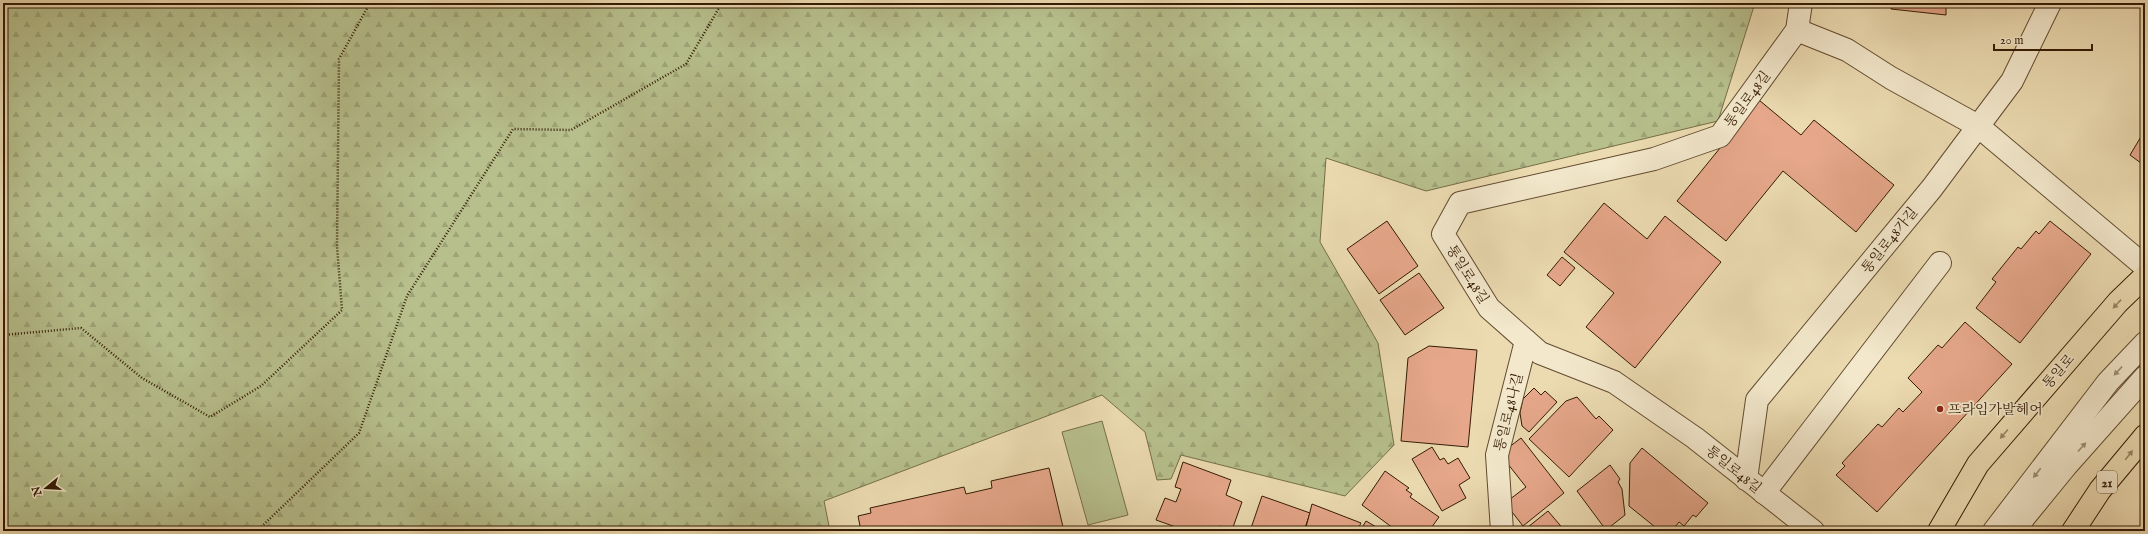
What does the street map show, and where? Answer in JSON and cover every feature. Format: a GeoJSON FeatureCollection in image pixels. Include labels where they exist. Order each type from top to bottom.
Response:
{"type":"FeatureCollection","features":[{"type":"Feature","properties":{"kind":"main road","name":"통일로"},"geometry":{"type":"LineString","coordinates":[[1939,531],[1978,464],[2118,302],[2143,270]]}},
{"type":"Feature","properties":{"kind":"main road","name":"21"},"geometry":{"type":"LineString","coordinates":[[2073,531],[2100,490],[2145,436]]}},
{"type":"Feature","properties":{"kind":"street","name":"통일로48길"},"geometry":{"type":"LineString","coordinates":[[1800,3],[1797,30],[1720,136],[1654,159],[1460,203],[1443,234],[1489,308],[1540,353],[1614,382],[1695,438],[1746,480],[1813,531]]}},
{"type":"Feature","properties":{"kind":"street","name":"통일로48가길"},"geometry":{"type":"LineString","coordinates":[[1746,480],[1757,400],[1932,188],[2012,81],[2050,3]]}},
{"type":"Feature","properties":{"kind":"street","name":"통일로"},"geometry":{"type":"LineString","coordinates":[[1797,30],[1847,50],[1891,78],[1978,126],[2143,270]]}},
{"type":"Feature","properties":{"kind":"street"},"geometry":{"type":"LineString","coordinates":[[1764,493],[1940,263]]}},
{"type":"Feature","properties":{"kind":"street","name":"통일로48나길"},"geometry":{"type":"LineString","coordinates":[[1502,531],[1497,455],[1526,341]]}},
{"type":"Feature","properties":{"kind":"street"},"geometry":{"type":"LineString","coordinates":[[1994,531],[2108,382],[2145,343]]}},
{"type":"Feature","properties":{"kind":"street"},"geometry":{"type":"LineString","coordinates":[[2013,531],[2066,466],[2145,377]]}},
{"type":"Feature","properties":{"kind":"path"},"geometry":{"type":"LineString","coordinates":[[3,335],[81,328],[142,378],[210,417],[261,386],[342,310],[337,246],[339,59],[370,3]]}},
{"type":"Feature","properties":{"kind":"path"},"geometry":{"type":"LineString","coordinates":[[257,531],[359,433],[406,296],[513,129],[571,130],[686,64],[722,3]]}},
{"type":"Feature","properties":{"kind":"green space"},"geometry":{"type":"Polygon","coordinates":[[[3,3],[1755,3],[1718,121],[1426,191],[1326,158],[1320,242],[1378,343],[1394,445],[1345,496],[1181,455],[1171,479],[1157,480],[1145,432],[1102,395],[824,501],[830,531],[3,531],[3,3]]]}},
{"type":"Feature","properties":{"kind":"green space"},"geometry":{"type":"Polygon","coordinates":[[[1102,421],[1128,515],[1088,525],[1062,432],[1102,421]]]}},
{"type":"Feature","properties":{"kind":"building"},"geometry":{"type":"Polygon","coordinates":[[[1891,3],[1946,3],[1946,15],[1891,9],[1891,3]]]}},
{"type":"Feature","properties":{"kind":"building"},"geometry":{"type":"Polygon","coordinates":[[[1759,100],[1801,135],[1814,120],[1894,185],[1856,232],[1783,171],[1726,241],[1677,201],[1759,100]]]}},
{"type":"Feature","properties":{"kind":"building"},"geometry":{"type":"Polygon","coordinates":[[[2145,130],[2145,166],[2130,155],[2145,130]]]}},
{"type":"Feature","properties":{"kind":"building"},"geometry":{"type":"Polygon","coordinates":[[[1604,203],[1647,239],[1665,216],[1721,262],[1635,368],[1586,327],[1614,293],[1564,252],[1604,203]]]}},
{"type":"Feature","properties":{"kind":"building"},"geometry":{"type":"Polygon","coordinates":[[[1387,221],[1418,266],[1379,294],[1347,249],[1387,221]]]}},
{"type":"Feature","properties":{"kind":"building"},"geometry":{"type":"Polygon","coordinates":[[[2050,221],[2091,254],[2020,343],[1976,308],[1996,282],[1992,279],[2018,247],[2021,249],[2036,231],[2039,234],[2050,221]]]}},
{"type":"Feature","properties":{"kind":"building"},"geometry":{"type":"Polygon","coordinates":[[[1562,257],[1575,268],[1560,286],[1547,275],[1562,257]]]}},
{"type":"Feature","properties":{"kind":"building"},"geometry":{"type":"Polygon","coordinates":[[[1419,273],[1444,308],[1405,335],[1380,300],[1419,273]]]}},
{"type":"Feature","properties":{"kind":"building"},"geometry":{"type":"Polygon","coordinates":[[[1965,322],[2012,364],[1877,512],[1836,475],[1845,466],[1842,463],[1878,424],[1882,427],[1899,408],[1903,412],[1922,392],[1908,378],[1938,345],[1942,348],[1965,322]]]}},
{"type":"Feature","properties":{"kind":"building"},"geometry":{"type":"Polygon","coordinates":[[[1429,346],[1477,350],[1468,447],[1401,441],[1408,358],[1429,346]]]}},
{"type":"Feature","properties":{"kind":"building"},"geometry":{"type":"Polygon","coordinates":[[[1534,388],[1541,395],[1545,391],[1557,402],[1529,432],[1522,426],[1520,413],[1523,399],[1534,388]]]}},
{"type":"Feature","properties":{"kind":"building"},"geometry":{"type":"Polygon","coordinates":[[[1577,397],[1596,419],[1599,416],[1613,430],[1569,477],[1529,439],[1566,401],[1577,397]]]}},
{"type":"Feature","properties":{"kind":"building"},"geometry":{"type":"Polygon","coordinates":[[[1521,438],[1564,493],[1523,526],[1505,503],[1526,487],[1500,454],[1521,438]]]}},
{"type":"Feature","properties":{"kind":"building"},"geometry":{"type":"Polygon","coordinates":[[[1432,447],[1440,460],[1444,458],[1448,464],[1458,458],[1470,478],[1459,485],[1466,498],[1442,511],[1412,459],[1432,447]]]}},
{"type":"Feature","properties":{"kind":"building"},"geometry":{"type":"Polygon","coordinates":[[[1642,448],[1708,503],[1696,517],[1693,515],[1684,526],[1679,522],[1672,531],[1660,531],[1629,506],[1630,463],[1642,448]]]}},
{"type":"Feature","properties":{"kind":"building"},"geometry":{"type":"Polygon","coordinates":[[[1183,462],[1231,480],[1226,495],[1242,502],[1232,530],[1220,526],[1219,531],[1187,531],[1156,520],[1165,498],[1176,502],[1181,489],[1175,487],[1183,462]]]}},
{"type":"Feature","properties":{"kind":"building"},"geometry":{"type":"Polygon","coordinates":[[[1610,465],[1620,479],[1618,482],[1622,489],[1625,515],[1606,530],[1577,491],[1610,465]]]}},
{"type":"Feature","properties":{"kind":"building"},"geometry":{"type":"Polygon","coordinates":[[[1049,468],[1064,531],[861,531],[858,516],[871,513],[870,508],[964,487],[966,494],[992,488],[991,481],[1049,468]]]}},
{"type":"Feature","properties":{"kind":"building"},"geometry":{"type":"Polygon","coordinates":[[[1385,471],[1409,488],[1406,490],[1412,494],[1410,497],[1439,517],[1429,531],[1397,531],[1362,505],[1385,471]]]}},
{"type":"Feature","properties":{"kind":"building"},"geometry":{"type":"Polygon","coordinates":[[[1262,496],[1310,513],[1304,531],[1250,531],[1262,496]]]}},
{"type":"Feature","properties":{"kind":"building"},"geometry":{"type":"Polygon","coordinates":[[[1312,504],[1361,523],[1357,531],[1305,531],[1312,504]]]}},
{"type":"Feature","properties":{"kind":"building"},"geometry":{"type":"Polygon","coordinates":[[[1548,511],[1565,531],[1523,531],[1548,511]]]}},
{"type":"Feature","properties":{"kind":"building"},"geometry":{"type":"Polygon","coordinates":[[[1366,521],[1383,531],[1360,531],[1366,521]]]}},
{"type":"Feature","properties":{"kind":"place","name":"프라임가발헤어"},"geometry":{"type":"Point","coordinates":[1940,409]}}]}
